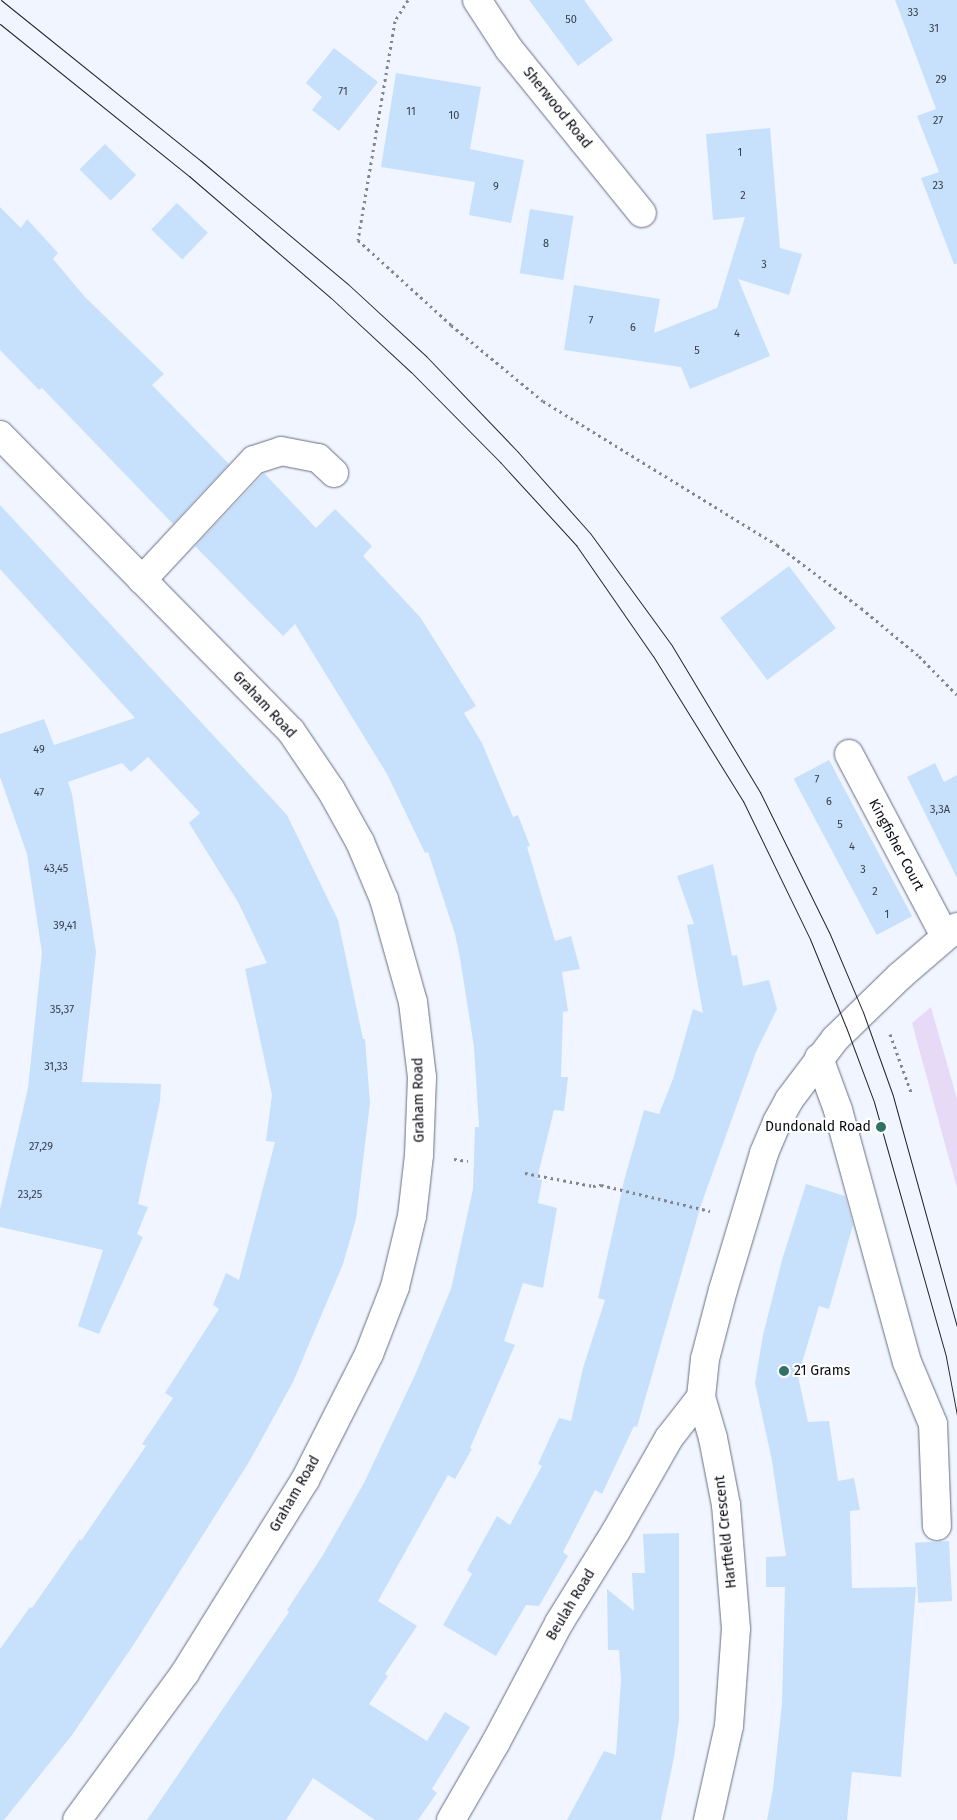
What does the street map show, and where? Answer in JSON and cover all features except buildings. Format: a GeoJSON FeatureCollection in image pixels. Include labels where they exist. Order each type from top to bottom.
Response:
{"type":"FeatureCollection","features":[{"type":"Feature","properties":{"kind":"street","name":"Sherwood Road"},"geometry":{"type":"LineString","coordinates":[[477,0],[509,49],[642,213]]}},
{"type":"Feature","properties":{"kind":"street","name":"Graham Road"},"geometry":{"type":"LineString","coordinates":[[0,435],[292,731],[331,790],[360,842],[384,899],[413,1002],[422,1077],[419,1155],[412,1216],[395,1286],[369,1354],[305,1480],[186,1673],[76,1820]]}},
{"type":"Feature","properties":{"kind":"street"},"geometry":{"type":"LineString","coordinates":[[142,580],[254,460],[281,451],[318,458],[334,473]]}},
{"type":"Feature","properties":{"kind":"street","name":"Kingfisher Court"},"geometry":{"type":"LineString","coordinates":[[849,754],[951,931]]}},
{"type":"Feature","properties":{"kind":"street"},"geometry":{"type":"LineString","coordinates":[[937,1526],[933,1424],[907,1362],[838,1110],[819,1058],[846,1027],[951,931]]}},
{"type":"Feature","properties":{"kind":"street","name":"Hartfield Crescent"},"geometry":{"type":"LineString","coordinates":[[708,1820],[730,1726],[736,1629],[726,1505],[713,1438],[701,1397],[708,1350],[723,1290],[764,1153],[789,1100],[819,1058]]}},
{"type":"Feature","properties":{"kind":"street","name":"Beulah Road"},"geometry":{"type":"LineString","coordinates":[[452,1820],[496,1742],[559,1622],[616,1531],[669,1438],[701,1397]]}},
{"type":"Feature","properties":{"kind":"path"},"geometry":{"type":"LineString","coordinates":[[408,0],[396,22],[358,240],[451,325],[543,401],[777,545],[876,620],[919,656],[957,695]]}},
{"type":"Feature","properties":{"kind":"path"},"geometry":{"type":"LineString","coordinates":[[877,999],[911,1092]]}},
{"type":"Feature","properties":{"kind":"path"},"geometry":{"type":"LineString","coordinates":[[525,1173],[601,1186],[718,1212],[744,1221]]}},
{"type":"Feature","properties":{"kind":"shaded area"},"geometry":{"type":"Polygon","coordinates":[[[931,1007],[957,1099],[957,1188],[912,1023],[931,1007]]]}},
{"type":"Feature","properties":{"kind":"tram line"},"geometry":{"type":"LineString","coordinates":[[1,0],[200,160],[349,285],[426,356],[518,452],[590,533],[671,644],[760,792],[829,932],[863,1012],[893,1096],[957,1327]]}},
{"type":"Feature","properties":{"kind":"tram line"},"geometry":{"type":"LineString","coordinates":[[0,24],[189,176],[331,298],[411,372],[500,462],[576,545],[653,656],[743,801],[810,939],[846,1027],[874,1102],[946,1357],[957,1415]]}},
{"type":"Feature","properties":{"kind":"place","name":"Dundonald Road"},"geometry":{"type":"Point","coordinates":[881,1127]}},
{"type":"Feature","properties":{"kind":"place","name":"21 Grams"},"geometry":{"type":"Point","coordinates":[784,1371]}}]}
